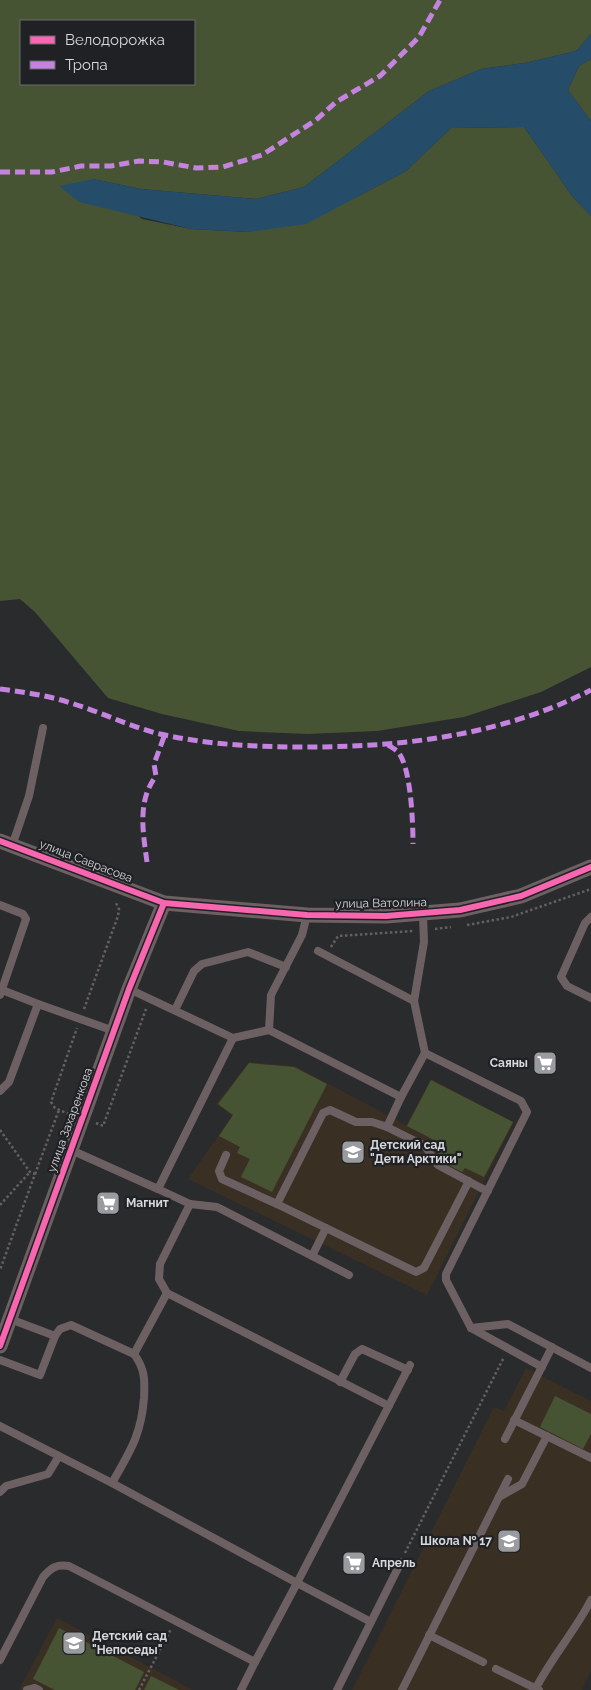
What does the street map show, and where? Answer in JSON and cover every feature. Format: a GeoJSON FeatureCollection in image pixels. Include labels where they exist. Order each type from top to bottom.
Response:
{"type":"FeatureCollection","features":[{"type":"Feature","properties":{"kind":"street","name":"улица Саврасова"},"geometry":{"type":"LineString","coordinates":[[6,844],[164,902]]}},
{"type":"Feature","properties":{"kind":"street","name":"улица Ватолина"},"geometry":{"type":"LineString","coordinates":[[164,902],[307,915],[423,915],[460,910],[521,896],[591,867]]}},
{"type":"Feature","properties":{"kind":"street","name":"улица Захаренкова"},"geometry":{"type":"LineString","coordinates":[[0,1346],[129,989],[164,902]]}},
{"type":"Feature","properties":{"kind":"lane"},"geometry":{"type":"LineString","coordinates":[[6,844],[29,796],[43,728]]}},
{"type":"Feature","properties":{"kind":"lane"},"geometry":{"type":"LineString","coordinates":[[0,905],[23,914],[26,919],[1,992],[114,1031]]}},
{"type":"Feature","properties":{"kind":"lane"},"geometry":{"type":"LineString","coordinates":[[270,1030],[271,995],[302,935],[307,915]]}},
{"type":"Feature","properties":{"kind":"lane"},"geometry":{"type":"LineString","coordinates":[[386,1126],[425,1053],[414,1001],[424,942],[423,915]]}},
{"type":"Feature","properties":{"kind":"lane"},"geometry":{"type":"LineString","coordinates":[[591,917],[585,923],[561,977],[567,986],[591,998]]}},
{"type":"Feature","properties":{"kind":"lane"},"geometry":{"type":"LineString","coordinates":[[318,951],[414,1001]]}},
{"type":"Feature","properties":{"kind":"lane"},"geometry":{"type":"LineString","coordinates":[[175,1010],[194,971],[202,964],[248,952],[286,967]]}},
{"type":"Feature","properties":{"kind":"lane"},"geometry":{"type":"LineString","coordinates":[[129,989],[234,1038],[270,1030],[402,1097]]}},
{"type":"Feature","properties":{"kind":"lane"},"geometry":{"type":"LineString","coordinates":[[0,1091],[9,1082],[38,1004]]}},
{"type":"Feature","properties":{"kind":"lane"},"geometry":{"type":"LineString","coordinates":[[158,1189],[234,1038]]}},
{"type":"Feature","properties":{"kind":"lane"},"geometry":{"type":"LineString","coordinates":[[425,1053],[522,1101],[525,1105],[526,1117],[446,1274],[446,1280],[471,1328],[542,1366]]}},
{"type":"Feature","properties":{"kind":"lane"},"geometry":{"type":"LineString","coordinates":[[277,1204],[326,1110],[334,1110],[356,1122],[372,1122],[386,1126],[425,1146],[438,1165],[488,1191]]}},
{"type":"Feature","properties":{"kind":"lane"},"geometry":{"type":"LineString","coordinates":[[71,1150],[190,1204],[217,1207],[350,1275]]}},
{"type":"Feature","properties":{"kind":"lane"},"geometry":{"type":"LineString","coordinates":[[226,1155],[220,1171],[222,1179],[277,1204],[411,1271],[420,1271],[424,1268],[469,1182]]}},
{"type":"Feature","properties":{"kind":"lane"},"geometry":{"type":"LineString","coordinates":[[190,1204],[160,1264],[159,1279],[167,1293],[389,1406]]}},
{"type":"Feature","properties":{"kind":"lane"},"geometry":{"type":"LineString","coordinates":[[312,1256],[326,1228]]}},
{"type":"Feature","properties":{"kind":"lane"},"geometry":{"type":"LineString","coordinates":[[134,1354],[167,1293]]}},
{"type":"Feature","properties":{"kind":"lane"},"geometry":{"type":"LineString","coordinates":[[10,1319],[55,1336]]}},
{"type":"Feature","properties":{"kind":"lane"},"geometry":{"type":"LineString","coordinates":[[471,1328],[508,1324],[591,1368]]}},
{"type":"Feature","properties":{"kind":"lane"},"geometry":{"type":"LineString","coordinates":[[0,1360],[40,1376],[55,1336],[60,1329],[71,1326],[134,1354],[143,1369],[145,1379],[142,1421],[138,1435],[112,1483]]}},
{"type":"Feature","properties":{"kind":"lane"},"geometry":{"type":"LineString","coordinates":[[505,1439],[552,1347]]}},
{"type":"Feature","properties":{"kind":"lane"},"geometry":{"type":"LineString","coordinates":[[241,1690],[409,1368],[362,1349],[354,1354],[340,1382]]}},
{"type":"Feature","properties":{"kind":"lane"},"geometry":{"type":"LineString","coordinates":[[514,1420],[591,1458]]}},
{"type":"Feature","properties":{"kind":"lane"},"geometry":{"type":"LineString","coordinates":[[0,1426],[112,1483],[297,1584],[371,1622]]}},
{"type":"Feature","properties":{"kind":"lane"},"geometry":{"type":"LineString","coordinates":[[498,1498],[522,1484],[547,1436]]}},
{"type":"Feature","properties":{"kind":"lane"},"geometry":{"type":"LineString","coordinates":[[0,1492],[6,1486],[48,1474],[59,1456]]}},
{"type":"Feature","properties":{"kind":"lane"},"geometry":{"type":"LineString","coordinates":[[402,1690],[508,1479]]}},
{"type":"Feature","properties":{"kind":"lane"},"geometry":{"type":"LineString","coordinates":[[336,1690],[401,1562]]}},
{"type":"Feature","properties":{"kind":"lane"},"geometry":{"type":"LineString","coordinates":[[0,1660],[43,1577],[50,1568],[60,1565],[68,1566],[255,1662]]}},
{"type":"Feature","properties":{"kind":"lane"},"geometry":{"type":"LineString","coordinates":[[496,1669],[538,1689],[546,1669],[582,1619],[591,1600]]}},
{"type":"Feature","properties":{"kind":"lane"},"geometry":{"type":"LineString","coordinates":[[429,1635],[483,1662]]}},
{"type":"Feature","properties":{"kind":"lane"},"geometry":{"type":"LineString","coordinates":[[27,1690],[35,1688],[39,1690]]}},
{"type":"Feature","properties":{"kind":"path"},"geometry":{"type":"LineString","coordinates":[[111,898],[116,902],[118,916],[51,1106],[103,1126],[150,999]]}},
{"type":"Feature","properties":{"kind":"path"},"geometry":{"type":"LineString","coordinates":[[0,1270],[58,1110]]}},
{"type":"Feature","properties":{"kind":"path"},"geometry":{"type":"LineString","coordinates":[[0,1130],[30,1172],[35,1174]]}},
{"type":"Feature","properties":{"kind":"path"},"geometry":{"type":"LineString","coordinates":[[0,1205],[30,1172]]}},
{"type":"Feature","properties":{"kind":"path"},"geometry":{"type":"LineString","coordinates":[[401,1562],[508,1349]]}},
{"type":"Feature","properties":{"kind":"path"},"geometry":{"type":"LineString","coordinates":[[139,1690],[175,1621]]}},
{"type":"Feature","properties":{"kind":"shaded area","name":"Детский сад \"Дети Арктики\""},"geometry":{"type":"Polygon","coordinates":[[[249,1062],[295,1066],[406,1125],[431,1079],[514,1122],[427,1295],[188,1179],[232,1116],[216,1104],[249,1062]]]}},
{"type":"Feature","properties":{"kind":"shaded area","name":"Школа № 17"},"geometry":{"type":"Polygon","coordinates":[[[526,1368],[591,1401],[591,1671],[582,1690],[352,1690],[494,1407],[504,1411],[526,1368]]]}},
{"type":"Feature","properties":{"kind":"shaded area","name":"Детский сад \"Непоседы\""},"geometry":{"type":"Polygon","coordinates":[[[57,1618],[193,1690],[19,1690],[57,1618]]]}},
{"type":"Feature","properties":{"kind":"green space"},"geometry":{"type":"Polygon","coordinates":[[[0,0],[591,0],[591,34],[576,51],[525,63],[481,69],[429,91],[304,187],[256,199],[141,189],[93,179],[142,219],[191,229],[248,232],[357,197],[406,171],[451,128],[524,127],[572,196],[591,216],[591,667],[541,692],[464,717],[377,731],[307,734],[239,731],[162,714],[108,698],[35,612],[20,599],[0,601],[0,0]]]}},
{"type":"Feature","properties":{"kind":"green space"},"geometry":{"type":"Polygon","coordinates":[[[591,59],[591,121],[568,90],[579,66],[591,59]]]}},
{"type":"Feature","properties":{"kind":"green space"},"geometry":{"type":"Polygon","coordinates":[[[249,1063],[294,1067],[327,1084],[272,1192],[241,1177],[250,1159],[237,1153],[240,1147],[219,1136],[233,1115],[218,1104],[249,1063]]]}},
{"type":"Feature","properties":{"kind":"green space"},"geometry":{"type":"Polygon","coordinates":[[[431,1080],[513,1122],[484,1177],[465,1168],[462,1172],[442,1162],[432,1139],[407,1126],[431,1080]]]}},
{"type":"Feature","properties":{"kind":"green space"},"geometry":{"type":"Polygon","coordinates":[[[555,1396],[591,1414],[591,1434],[583,1449],[540,1427],[555,1396]]]}},
{"type":"Feature","properties":{"kind":"green space","name":"Детский сад \"Непоседы\""},"geometry":{"type":"Polygon","coordinates":[[[59,1628],[144,1672],[135,1690],[55,1690],[33,1679],[59,1628]]]}},
{"type":"Feature","properties":{"kind":"green space"},"geometry":{"type":"Polygon","coordinates":[[[151,1676],[179,1690],[144,1690],[151,1676]]]}},
{"type":"Feature","properties":{"kind":"water"},"geometry":{"type":"Polygon","coordinates":[[[591,34],[591,59],[579,66],[568,90],[591,121],[591,216],[572,196],[524,127],[451,128],[406,171],[306,224],[248,232],[191,229],[79,202],[59,186],[93,179],[141,189],[256,199],[304,187],[429,91],[481,69],[525,63],[576,51],[591,34]]]}},
{"type":"Feature","properties":{"kind":"marked path"},"geometry":{"type":"LineString","coordinates":[[0,172],[52,172],[81,166],[111,166],[139,161],[163,162],[196,168],[223,167],[262,155],[316,120],[336,102],[380,76],[419,37],[440,0]]}},
{"type":"Feature","properties":{"kind":"marked path"},"geometry":{"type":"LineString","coordinates":[[0,689],[65,701],[138,728],[178,738],[233,745],[270,747],[380,744],[417,741],[453,735],[523,718],[591,690]]}},
{"type":"Feature","properties":{"kind":"marked path"},"geometry":{"type":"LineString","coordinates":[[147,862],[143,828],[144,806],[146,796],[156,776],[154,764],[165,734]]}},
{"type":"Feature","properties":{"kind":"marked path"},"geometry":{"type":"LineString","coordinates":[[388,745],[398,752],[406,770],[410,796],[413,844]]}},
{"type":"Feature","properties":{"kind":"cycle path"},"geometry":{"type":"LineString","coordinates":[[0,841],[164,903],[307,915],[386,916],[460,910],[521,896],[591,867]]}},
{"type":"Feature","properties":{"kind":"cycle path"},"geometry":{"type":"LineString","coordinates":[[0,1346],[129,989],[164,903]]}},
{"type":"Feature","properties":{"kind":"place","name":"Саяны"},"geometry":{"type":"Point","coordinates":[545,1063]}},
{"type":"Feature","properties":{"kind":"place","name":"Детский сад \"Дети Арктики\""},"geometry":{"type":"Point","coordinates":[353,1152]}},
{"type":"Feature","properties":{"kind":"place","name":"Магнит"},"geometry":{"type":"Point","coordinates":[108,1203]}},
{"type":"Feature","properties":{"kind":"place","name":"Школа № 17"},"geometry":{"type":"Point","coordinates":[509,1541]}},
{"type":"Feature","properties":{"kind":"place","name":"Апрель"},"geometry":{"type":"Point","coordinates":[354,1563]}},
{"type":"Feature","properties":{"kind":"place","name":"Детский сад \"Непоседы\""},"geometry":{"type":"Point","coordinates":[74,1643]}}]}
